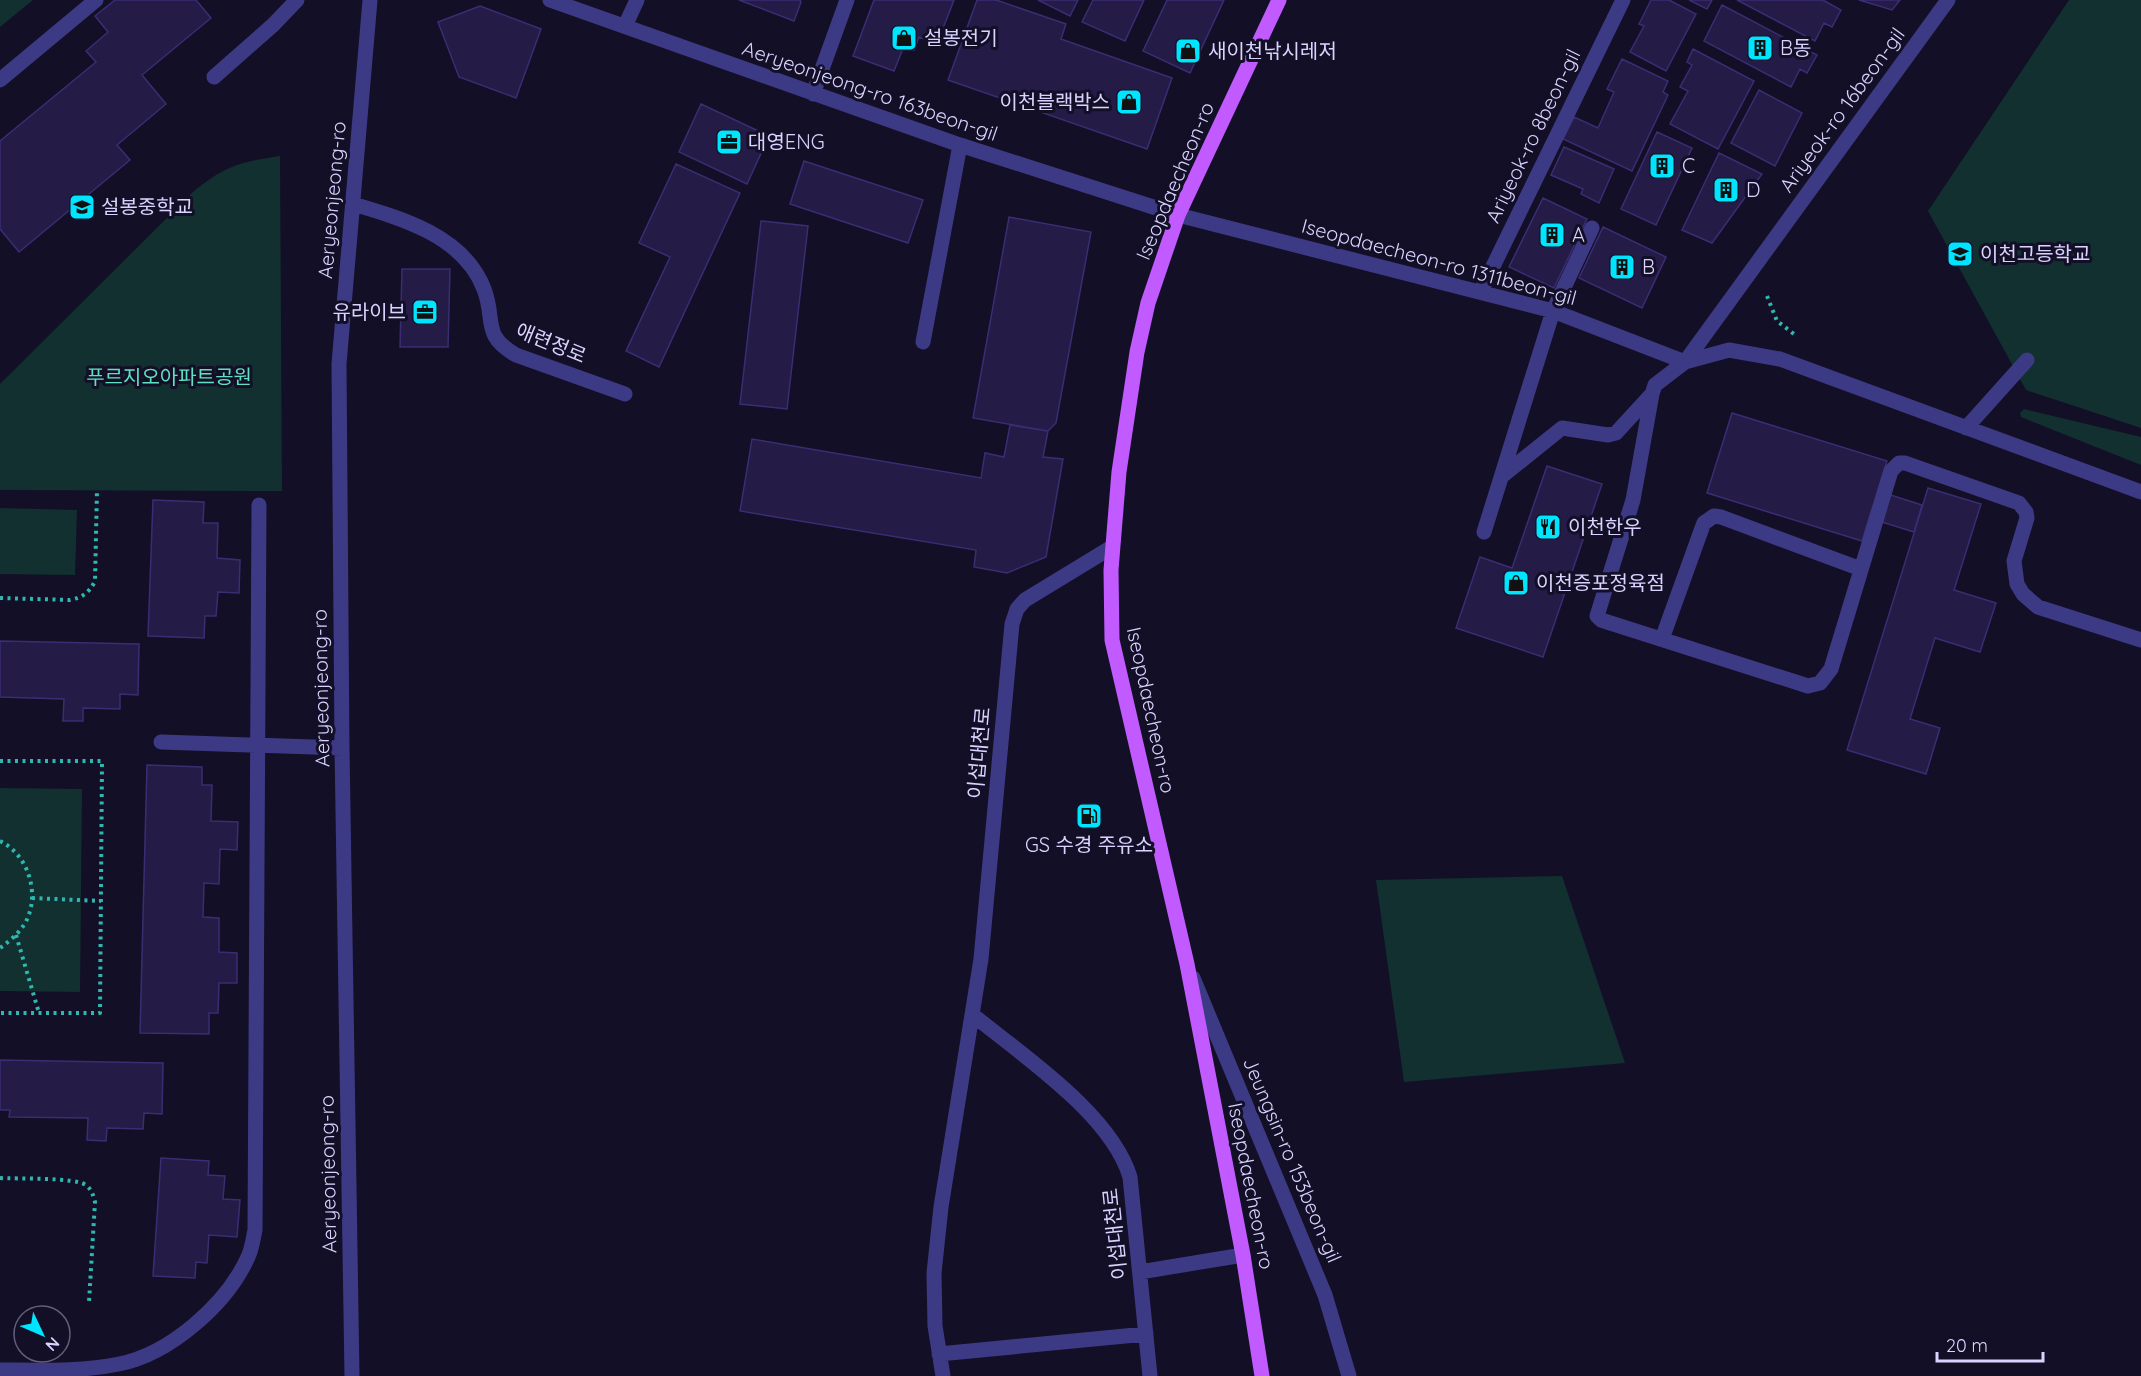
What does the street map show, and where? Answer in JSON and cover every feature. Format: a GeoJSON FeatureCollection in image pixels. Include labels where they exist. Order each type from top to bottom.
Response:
{"type":"FeatureCollection","features":[{"type":"Feature","properties":{"kind":"main road","name":"Iseopdaecheon-ro"},"geometry":{"type":"LineString","coordinates":[[1262,1376],[1244,1255],[1187,964],[1112,640],[1112,547],[1119,472],[1137,352],[1148,303],[1178,215],[1279,0]]}},
{"type":"Feature","properties":{"kind":"street"},"geometry":{"type":"LineString","coordinates":[[0,80],[96,0]]}},
{"type":"Feature","properties":{"kind":"street"},"geometry":{"type":"LineString","coordinates":[[214,77],[273,25],[297,0]]}},
{"type":"Feature","properties":{"kind":"street","name":"Aeryeonjeong-ro"},"geometry":{"type":"LineString","coordinates":[[352,1376],[342,748],[339,364],[370,0]]}},
{"type":"Feature","properties":{"kind":"street","name":"Aeryeonjeong-ro 163beon-gil"},"geometry":{"type":"LineString","coordinates":[[550,0],[960,146],[1178,215]]}},
{"type":"Feature","properties":{"kind":"street"},"geometry":{"type":"LineString","coordinates":[[625,26],[638,0]]}},
{"type":"Feature","properties":{"kind":"street"},"geometry":{"type":"LineString","coordinates":[[813,94],[847,0]]}},
{"type":"Feature","properties":{"kind":"street","name":"Ariyeok-ro 8beon-gil"},"geometry":{"type":"LineString","coordinates":[[1480,291],[1623,0]]}},
{"type":"Feature","properties":{"kind":"street","name":"Ariyeok-ro 16beon-gil"},"geometry":{"type":"LineString","coordinates":[[1685,362],[1948,0]]}},
{"type":"Feature","properties":{"kind":"street"},"geometry":{"type":"LineString","coordinates":[[923,342],[960,146]]}},
{"type":"Feature","properties":{"kind":"street","name":"애련정로"},"geometry":{"type":"LineString","coordinates":[[353,204],[416,224],[462,256],[483,287],[488,302],[492,334],[506,350],[625,394]]}},
{"type":"Feature","properties":{"kind":"street","name":"Iseopdaecheon-ro 1311beon-gil"},"geometry":{"type":"LineString","coordinates":[[1178,215],[1553,311],[1685,362]]}},
{"type":"Feature","properties":{"kind":"street"},"geometry":{"type":"LineString","coordinates":[[1484,532],[1553,311],[1592,228]]}},
{"type":"Feature","properties":{"kind":"street"},"geometry":{"type":"LineString","coordinates":[[2141,492],[1780,359],[1729,350],[1685,362],[1655,385],[1633,500],[1597,615],[1598,618],[1808,686],[1821,683],[1831,669],[1891,471],[1899,463],[1905,463],[2019,503],[2026,512],[2027,518],[2014,561],[2014,571],[2017,584],[2023,594],[2038,607],[2141,640]]}},
{"type":"Feature","properties":{"kind":"street"},"geometry":{"type":"LineString","coordinates":[[1966,428],[2027,360]]}},
{"type":"Feature","properties":{"kind":"street"},"geometry":{"type":"LineString","coordinates":[[1501,477],[1562,428],[1608,435],[1616,432],[1652,394]]}},
{"type":"Feature","properties":{"kind":"street"},"geometry":{"type":"LineString","coordinates":[[0,1370],[62,1370],[119,1364],[159,1350],[207,1314],[233,1283],[249,1255],[255,1230],[259,505]]}},
{"type":"Feature","properties":{"kind":"street"},"geometry":{"type":"LineString","coordinates":[[1662,639],[1704,523],[1714,516],[1861,568]]}},
{"type":"Feature","properties":{"kind":"street","name":"이섭대천로"},"geometry":{"type":"LineString","coordinates":[[943,1376],[933,1304],[934,1273],[941,1207],[981,959],[1012,624],[1017,609],[1024,600],[1112,547]]}},
{"type":"Feature","properties":{"kind":"street"},"geometry":{"type":"LineString","coordinates":[[161,742],[342,748]]}},
{"type":"Feature","properties":{"kind":"street","name":"Jeungsin-ro 153beon-gil"},"geometry":{"type":"LineString","coordinates":[[1187,964],[1325,1295],[1349,1376]]}},
{"type":"Feature","properties":{"kind":"street","name":"이섭대천로"},"geometry":{"type":"LineString","coordinates":[[973,1015],[1068,1093],[1098,1122],[1117,1147],[1126,1164],[1130,1177],[1150,1376]]}},
{"type":"Feature","properties":{"kind":"street"},"geometry":{"type":"LineString","coordinates":[[1140,1272],[1244,1255]]}},
{"type":"Feature","properties":{"kind":"street"},"geometry":{"type":"LineString","coordinates":[[939,1354],[1146,1334]]}},
{"type":"Feature","properties":{"kind":"path"},"geometry":{"type":"LineString","coordinates":[[1767,296],[1777,321],[1792,333],[1803,338]]}},
{"type":"Feature","properties":{"kind":"path"},"geometry":{"type":"LineString","coordinates":[[0,598],[70,600],[79,598],[91,589],[95,580],[97,490]]}},
{"type":"Feature","properties":{"kind":"path"},"geometry":{"type":"LineString","coordinates":[[0,761],[102,761],[99,1013],[0,1013]]}},
{"type":"Feature","properties":{"kind":"path"},"geometry":{"type":"LineString","coordinates":[[0,841],[21,858],[30,877],[32,898],[28,918],[16,935],[0,948]]}},
{"type":"Feature","properties":{"kind":"path"},"geometry":{"type":"LineString","coordinates":[[32,898],[101,901]]}},
{"type":"Feature","properties":{"kind":"path"},"geometry":{"type":"LineString","coordinates":[[16,935],[39,1013]]}},
{"type":"Feature","properties":{"kind":"path"},"geometry":{"type":"LineString","coordinates":[[0,1178],[72,1181],[86,1185],[92,1192],[95,1202],[89,1302]]}},
{"type":"Feature","properties":{"kind":"green space"},"geometry":{"type":"Polygon","coordinates":[[[0,0],[33,0],[0,27],[0,0]]]}},
{"type":"Feature","properties":{"kind":"green space"},"geometry":{"type":"Polygon","coordinates":[[[2069,0],[2141,0],[2141,428],[2026,390],[1928,211],[2069,0]]]}},
{"type":"Feature","properties":{"kind":"green space","name":"푸르지오아파트공원"},"geometry":{"type":"Polygon","coordinates":[[[280,156],[282,491],[0,490],[0,384],[193,192],[214,176],[233,166],[280,156]]]}},
{"type":"Feature","properties":{"kind":"green space"},"geometry":{"type":"Polygon","coordinates":[[[2024,409],[2141,437],[2141,465],[2021,417],[2020,413],[2024,409]]]}},
{"type":"Feature","properties":{"kind":"green space"},"geometry":{"type":"Polygon","coordinates":[[[0,508],[77,510],[75,575],[0,574],[0,508]]]}},
{"type":"Feature","properties":{"kind":"green space"},"geometry":{"type":"Polygon","coordinates":[[[0,788],[82,789],[80,992],[0,991],[0,788]]]}},
{"type":"Feature","properties":{"kind":"green space"},"geometry":{"type":"Polygon","coordinates":[[[1562,876],[1625,1063],[1404,1082],[1376,880],[1562,876]]]}},
{"type":"Feature","properties":{"kind":"building"},"geometry":{"type":"Polygon","coordinates":[[[115,0],[196,0],[211,18],[142,75],[166,104],[117,145],[130,160],[19,252],[0,229],[0,141],[96,62],[86,51],[108,32],[95,16],[115,0]]]}},
{"type":"Feature","properties":{"kind":"building"},"geometry":{"type":"Polygon","coordinates":[[[739,0],[800,0],[801,2],[794,21],[739,0]]]}},
{"type":"Feature","properties":{"kind":"building"},"geometry":{"type":"Polygon","coordinates":[[[874,0],[954,0],[937,44],[919,37],[914,50],[904,46],[894,71],[853,56],[874,0]]]}},
{"type":"Feature","properties":{"kind":"building"},"geometry":{"type":"Polygon","coordinates":[[[977,0],[996,0],[1066,24],[1061,39],[1172,78],[1147,149],[948,80],[977,0]]]}},
{"type":"Feature","properties":{"kind":"building"},"geometry":{"type":"Polygon","coordinates":[[[1038,0],[1078,0],[1070,16],[1038,0]]]}},
{"type":"Feature","properties":{"kind":"building"},"geometry":{"type":"Polygon","coordinates":[[[1093,0],[1144,0],[1125,41],[1082,22],[1093,0]]]}},
{"type":"Feature","properties":{"kind":"building"},"geometry":{"type":"Polygon","coordinates":[[[1167,0],[1224,0],[1190,73],[1143,51],[1167,0]]]}},
{"type":"Feature","properties":{"kind":"building"},"geometry":{"type":"Polygon","coordinates":[[[1651,0],[1669,0],[1696,14],[1666,71],[1630,52],[1644,26],[1639,24],[1651,0]]]}},
{"type":"Feature","properties":{"kind":"building"},"geometry":{"type":"Polygon","coordinates":[[[1689,0],[1712,0],[1707,9],[1689,0]]]}},
{"type":"Feature","properties":{"kind":"building"},"geometry":{"type":"Polygon","coordinates":[[[1737,0],[1823,0],[1841,10],[1832,27],[1824,23],[1815,41],[1737,0]]]}},
{"type":"Feature","properties":{"kind":"building"},"geometry":{"type":"Polygon","coordinates":[[[1859,0],[1900,0],[1892,10],[1859,0]]]}},
{"type":"Feature","properties":{"kind":"building","name":"B동"},"geometry":{"type":"Polygon","coordinates":[[[1722,5],[1817,55],[1807,73],[1800,69],[1791,87],[1704,41],[1722,5]]]}},
{"type":"Feature","properties":{"kind":"building"},"geometry":{"type":"Polygon","coordinates":[[[480,6],[541,29],[516,98],[459,77],[438,22],[480,6]]]}},
{"type":"Feature","properties":{"kind":"building"},"geometry":{"type":"Polygon","coordinates":[[[1693,49],[1754,81],[1718,149],[1670,124],[1688,91],[1680,87],[1692,65],[1687,62],[1693,49]]]}},
{"type":"Feature","properties":{"kind":"building"},"geometry":{"type":"Polygon","coordinates":[[[1622,59],[1668,81],[1663,92],[1668,95],[1632,171],[1563,139],[1574,117],[1598,128],[1614,92],[1607,89],[1622,59]]]}},
{"type":"Feature","properties":{"kind":"building"},"geometry":{"type":"Polygon","coordinates":[[[1759,90],[1802,113],[1775,166],[1731,143],[1759,90]]]}},
{"type":"Feature","properties":{"kind":"building"},"geometry":{"type":"Polygon","coordinates":[[[701,104],[769,136],[747,184],[679,152],[701,104]]]}},
{"type":"Feature","properties":{"kind":"building","name":"C"},"geometry":{"type":"Polygon","coordinates":[[[1657,132],[1692,148],[1656,225],[1621,209],[1657,132]]]}},
{"type":"Feature","properties":{"kind":"building"},"geometry":{"type":"Polygon","coordinates":[[[1564,147],[1614,169],[1599,203],[1581,194],[1583,189],[1551,175],[1564,147]]]}},
{"type":"Feature","properties":{"kind":"building","name":"D"},"geometry":{"type":"Polygon","coordinates":[[[1719,153],[1762,174],[1712,243],[1682,230],[1719,153]]]}},
{"type":"Feature","properties":{"kind":"building"},"geometry":{"type":"Polygon","coordinates":[[[804,161],[923,200],[908,243],[790,204],[804,161]]]}},
{"type":"Feature","properties":{"kind":"building"},"geometry":{"type":"Polygon","coordinates":[[[676,164],[740,193],[659,367],[626,351],[670,257],[639,243],[676,164]]]}},
{"type":"Feature","properties":{"kind":"building","name":"A"},"geometry":{"type":"Polygon","coordinates":[[[1543,198],[1587,219],[1554,288],[1509,267],[1543,198]]]}},
{"type":"Feature","properties":{"kind":"building"},"geometry":{"type":"Polygon","coordinates":[[[1009,217],[1091,232],[1056,423],[1048,431],[973,418],[1009,217]]]}},
{"type":"Feature","properties":{"kind":"building"},"geometry":{"type":"Polygon","coordinates":[[[761,221],[808,226],[787,409],[740,404],[761,221]]]}},
{"type":"Feature","properties":{"kind":"building","name":"B"},"geometry":{"type":"Polygon","coordinates":[[[1603,227],[1666,257],[1642,308],[1579,278],[1603,227]]]}},
{"type":"Feature","properties":{"kind":"building"},"geometry":{"type":"Polygon","coordinates":[[[402,269],[450,269],[448,347],[400,347],[402,269]]]}},
{"type":"Feature","properties":{"kind":"building"},"geometry":{"type":"Polygon","coordinates":[[[1732,413],[1887,461],[1862,541],[1707,493],[1732,413]]]}},
{"type":"Feature","properties":{"kind":"building"},"geometry":{"type":"Polygon","coordinates":[[[1010,425],[1048,431],[1043,457],[1063,459],[1046,557],[1007,573],[974,567],[976,550],[740,511],[752,439],[981,478],[985,453],[1004,457],[1010,425]]]}},
{"type":"Feature","properties":{"kind":"building"},"geometry":{"type":"Polygon","coordinates":[[[1547,466],[1602,484],[1543,657],[1456,628],[1480,557],[1512,568],[1547,466]]]}},
{"type":"Feature","properties":{"kind":"building"},"geometry":{"type":"Polygon","coordinates":[[[1928,488],[1981,504],[1954,590],[1996,603],[1980,652],[1935,638],[1910,719],[1940,728],[1926,774],[1847,750],[1928,488]]]}},
{"type":"Feature","properties":{"kind":"building"},"geometry":{"type":"Polygon","coordinates":[[[1878,491],[1922,505],[1914,532],[1869,518],[1878,491]]]}},
{"type":"Feature","properties":{"kind":"building"},"geometry":{"type":"Polygon","coordinates":[[[153,500],[204,502],[203,523],[218,523],[217,558],[240,560],[239,593],[218,592],[216,616],[205,616],[204,638],[148,636],[153,500]]]}},
{"type":"Feature","properties":{"kind":"building"},"geometry":{"type":"Polygon","coordinates":[[[0,641],[139,644],[138,695],[120,694],[120,709],[83,708],[83,721],[63,721],[64,699],[0,697],[0,641]]]}},
{"type":"Feature","properties":{"kind":"building"},"geometry":{"type":"Polygon","coordinates":[[[147,765],[202,767],[202,785],[212,785],[211,821],[238,822],[237,850],[220,849],[219,884],[204,883],[203,917],[219,918],[219,952],[237,953],[237,983],[219,983],[218,1013],[209,1013],[209,1034],[140,1033],[147,765]]]}},
{"type":"Feature","properties":{"kind":"building"},"geometry":{"type":"Polygon","coordinates":[[[0,1060],[163,1063],[162,1114],[144,1113],[143,1129],[107,1128],[106,1141],[87,1140],[88,1118],[9,1117],[10,1110],[0,1110],[0,1060]]]}},
{"type":"Feature","properties":{"kind":"building"},"geometry":{"type":"Polygon","coordinates":[[[161,1158],[209,1161],[208,1175],[225,1176],[223,1199],[240,1200],[237,1237],[209,1235],[207,1263],[196,1262],[195,1278],[153,1276],[161,1158]]]}},
{"type":"Feature","properties":{"kind":"place","name":"설봉전기"},"geometry":{"type":"Point","coordinates":[904,38]}},
{"type":"Feature","properties":{"kind":"place","name":"B동"},"geometry":{"type":"Point","coordinates":[1760,48]}},
{"type":"Feature","properties":{"kind":"place","name":"새이천낚시레저"},"geometry":{"type":"Point","coordinates":[1188,51]}},
{"type":"Feature","properties":{"kind":"place","name":"이천블랙박스"},"geometry":{"type":"Point","coordinates":[1129,102]}},
{"type":"Feature","properties":{"kind":"place","name":"대영ENG"},"geometry":{"type":"Point","coordinates":[729,142]}},
{"type":"Feature","properties":{"kind":"place","name":"C"},"geometry":{"type":"Point","coordinates":[1662,166]}},
{"type":"Feature","properties":{"kind":"place","name":"D"},"geometry":{"type":"Point","coordinates":[1726,190]}},
{"type":"Feature","properties":{"kind":"place","name":"설봉중학교"},"geometry":{"type":"Point","coordinates":[82,207]}},
{"type":"Feature","properties":{"kind":"place","name":"A"},"geometry":{"type":"Point","coordinates":[1552,235]}},
{"type":"Feature","properties":{"kind":"place","name":"이천고등학교"},"geometry":{"type":"Point","coordinates":[1960,254]}},
{"type":"Feature","properties":{"kind":"place","name":"B"},"geometry":{"type":"Point","coordinates":[1622,267]}},
{"type":"Feature","properties":{"kind":"place","name":"유라이브"},"geometry":{"type":"Point","coordinates":[425,312]}},
{"type":"Feature","properties":{"kind":"place","name":"이천한우"},"geometry":{"type":"Point","coordinates":[1548,527]}},
{"type":"Feature","properties":{"kind":"place","name":"이천증포정육점"},"geometry":{"type":"Point","coordinates":[1516,583]}},
{"type":"Feature","properties":{"kind":"place","name":"GS 수경 주유소"},"geometry":{"type":"Point","coordinates":[1089,816]}}]}
